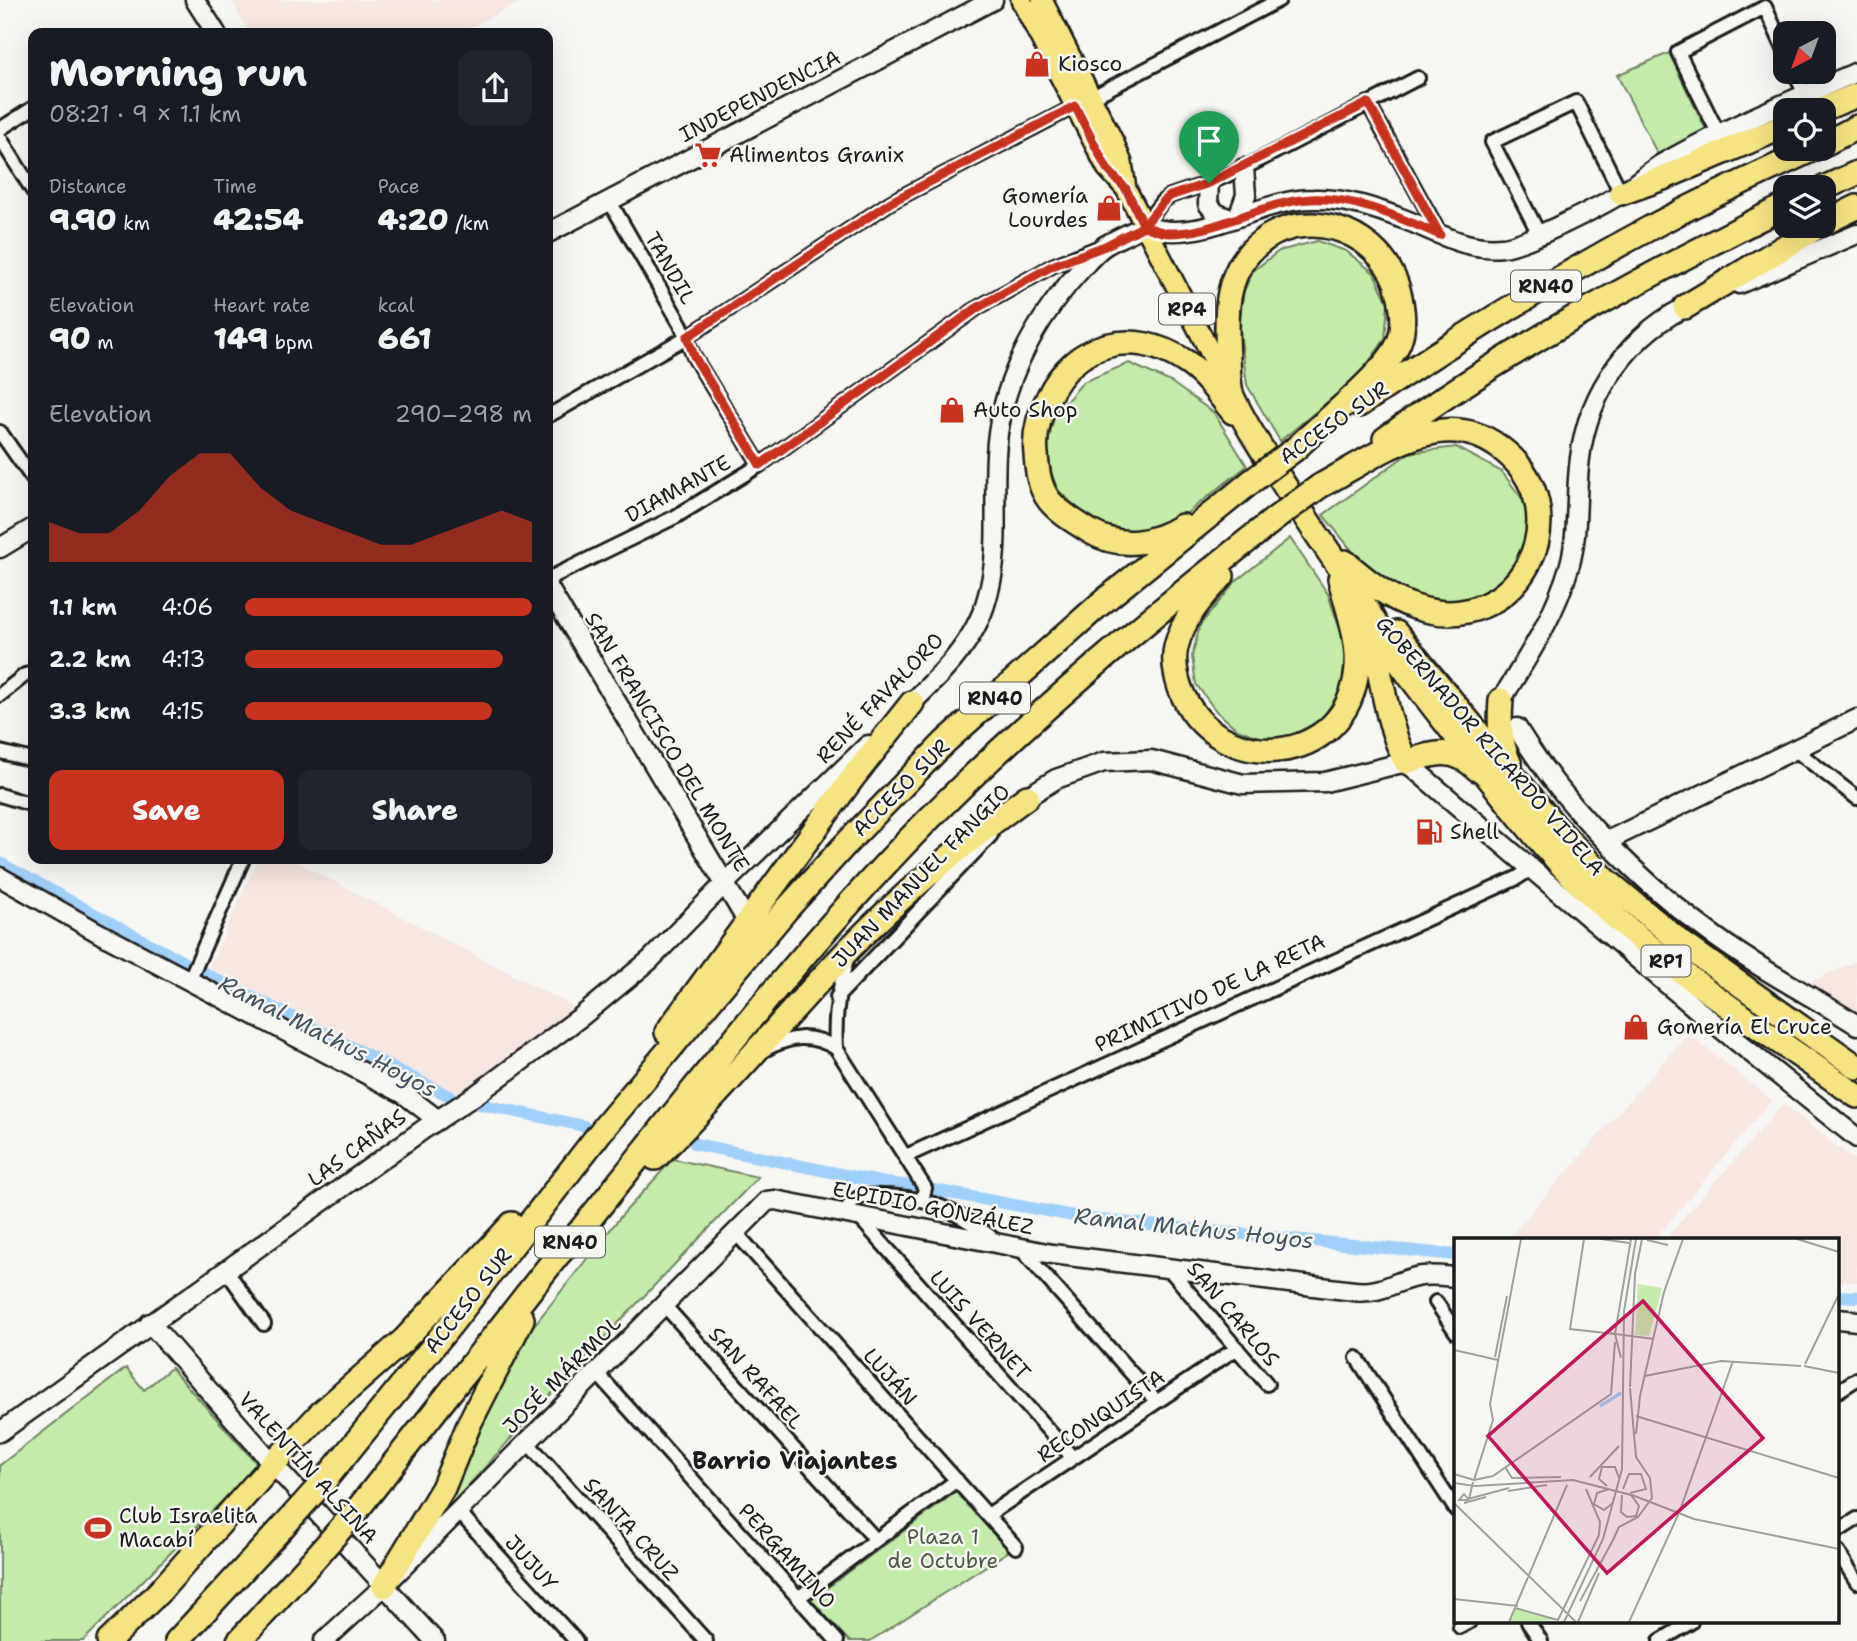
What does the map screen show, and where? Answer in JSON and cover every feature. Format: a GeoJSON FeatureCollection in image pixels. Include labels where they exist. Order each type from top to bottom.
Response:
{"type":"FeatureCollection","features":[{"type":"Feature","properties":{"kind":"highway"},"geometry":{"type":"LineString","coordinates":[[1836,98],[1857,95]]}},
{"type":"Feature","properties":{"kind":"highway"},"geometry":{"type":"LineString","coordinates":[[1836,138],[1857,127]]}},
{"type":"Feature","properties":{"kind":"highway"},"geometry":{"type":"LineString","coordinates":[[1620,194],[1773,131]]}},
{"type":"Feature","properties":{"kind":"highway","name":"ACCESO SUR"},"geometry":{"type":"LineString","coordinates":[[177,1641],[325,1480],[600,1133],[786,910],[899,787],[945,742],[1099,605],[1295,449],[1424,361],[1567,273],[1652,226],[1788,161]]}},
{"type":"Feature","properties":{"kind":"highway"},"geometry":{"type":"LineString","coordinates":[[1836,183],[1857,173]]}},
{"type":"Feature","properties":{"kind":"highway"},"geometry":{"type":"LineString","coordinates":[[1836,218],[1857,207]]}},
{"type":"Feature","properties":{"kind":"highway","name":"ACCESO SUR"},"geometry":{"type":"LineString","coordinates":[[239,1641],[357,1510],[557,1256],[754,1015],[920,828],[974,776],[1141,625],[1276,518],[1415,417],[1497,364],[1679,259],[1773,212]]}},
{"type":"Feature","properties":{"kind":"highway"},"geometry":{"type":"LineString","coordinates":[[1230,392],[1226,319],[1229,292],[1238,271],[1253,249],[1278,232],[1309,224],[1356,235],[1375,250],[1390,268],[1399,292],[1402,312],[1400,341],[1388,360],[1371,378],[1295,449]]}},
{"type":"Feature","properties":{"kind":"highway"},"geometry":{"type":"LineString","coordinates":[[1685,307],[1799,238]]}},
{"type":"Feature","properties":{"kind":"highway"},"geometry":{"type":"LineString","coordinates":[[1252,481],[1175,530],[1154,540],[1123,543],[1100,537],[1072,520],[1049,500],[1038,475],[1035,445],[1043,407],[1054,384],[1071,363],[1095,348],[1137,343],[1165,351],[1186,362],[1203,377],[1254,436]]}},
{"type":"Feature","properties":{"kind":"highway","name":"RP4"},"geometry":{"type":"LineString","coordinates":[[1230,392],[1254,436]]}},
{"type":"Feature","properties":{"kind":"highway"},"geometry":{"type":"LineString","coordinates":[[1314,534],[1372,585],[1416,607],[1454,613],[1478,609],[1499,599],[1513,587],[1535,552],[1538,534],[1537,501],[1520,466],[1508,453],[1487,438],[1459,430],[1409,438],[1320,486]]}},
{"type":"Feature","properties":{"kind":"highway","name":"GOBERNADOR RICARDO VIDELA"},"geometry":{"type":"LineString","coordinates":[[1254,436],[1336,566],[1361,600],[1402,639],[1511,790],[1562,867],[1616,919],[1671,964],[1857,1096]]}},
{"type":"Feature","properties":{"kind":"highway"},"geometry":{"type":"LineString","coordinates":[[1276,518],[1203,596],[1188,618],[1175,650],[1176,677],[1187,705],[1211,732],[1236,746],[1264,752],[1294,749],[1317,738],[1336,720],[1352,692],[1357,651],[1336,566]]}},
{"type":"Feature","properties":{"kind":"highway"},"geometry":{"type":"LineString","coordinates":[[1361,600],[1378,660],[1390,723],[1406,762],[1434,753],[1452,754],[1511,790]]}},
{"type":"Feature","properties":{"kind":"highway"},"geometry":{"type":"LineString","coordinates":[[1501,701],[1499,725],[1511,790]]}},
{"type":"Feature","properties":{"kind":"highway"},"geometry":{"type":"LineString","coordinates":[[109,1641],[160,1591],[320,1414],[404,1340],[600,1133],[677,1016],[854,776],[912,703]]}},
{"type":"Feature","properties":{"kind":"highway","name":"GOBERNADOR RICARDO VIDELA"},"geometry":{"type":"LineString","coordinates":[[1511,790],[1631,902],[1683,944],[1857,1067]]}},
{"type":"Feature","properties":{"kind":"highway"},"geometry":{"type":"LineString","coordinates":[[580,1231],[665,1149],[886,912],[1027,797]]}},
{"type":"Feature","properties":{"kind":"highway"},"geometry":{"type":"LineString","coordinates":[[1815,1036],[1857,1060]]}},
{"type":"Feature","properties":{"kind":"highway"},"geometry":{"type":"LineString","coordinates":[[1801,1056],[1857,1107]]}},
{"type":"Feature","properties":{"kind":"highway"},"geometry":{"type":"LineString","coordinates":[[384,1586],[443,1488],[502,1355],[557,1256]]}},
{"type":"Feature","properties":{"kind":"main road"},"geometry":{"type":"LineString","coordinates":[[195,0],[213,28]]}},
{"type":"Feature","properties":{"kind":"main road","name":"INDEPENDENCIA"},"geometry":{"type":"LineString","coordinates":[[553,230],[993,0]]}},
{"type":"Feature","properties":{"kind":"main road","name":"RP4"},"geometry":{"type":"LineString","coordinates":[[1021,0],[1083,102]]}},
{"type":"Feature","properties":{"kind":"main road","name":"RP4"},"geometry":{"type":"LineString","coordinates":[[1042,0],[1107,169],[1126,189],[1230,392]]}},
{"type":"Feature","properties":{"kind":"main road"},"geometry":{"type":"LineString","coordinates":[[1819,98],[1857,72]]}},
{"type":"Feature","properties":{"kind":"main road"},"geometry":{"type":"LineString","coordinates":[[1144,226],[1161,232],[1179,233],[1292,201],[1337,200],[1372,208],[1462,243],[1504,247],[1539,234],[1620,194],[1663,163],[1719,135],[1773,116]]}},
{"type":"Feature","properties":{"kind":"main road"},"geometry":{"type":"LineString","coordinates":[[1234,218],[1246,195],[1244,168]]}},
{"type":"Feature","properties":{"kind":"main road"},"geometry":{"type":"LineString","coordinates":[[1209,183],[1208,204],[1216,213],[1234,218]]}},
{"type":"Feature","properties":{"kind":"main road","name":"RENÉ FAVALORO"},"geometry":{"type":"LineString","coordinates":[[725,883],[912,703],[959,653],[975,628],[987,599],[993,568],[996,452],[1006,399],[1015,373],[1050,307],[1082,268],[1105,246],[1144,226]]}},
{"type":"Feature","properties":{"kind":"main road"},"geometry":{"type":"LineString","coordinates":[[1501,701],[1549,618],[1569,566],[1575,534],[1580,457],[1591,409],[1609,375],[1625,355],[1663,321],[1685,307],[1857,234]]}},
{"type":"Feature","properties":{"kind":"main road"},"geometry":{"type":"LineString","coordinates":[[0,548],[28,531]]}},
{"type":"Feature","properties":{"kind":"main road","name":"SAN FRANCISCO DEL MONTE"},"geometry":{"type":"LineString","coordinates":[[553,595],[747,921]]}},
{"type":"Feature","properties":{"kind":"main road"},"geometry":{"type":"LineString","coordinates":[[1606,841],[1857,719]]}},
{"type":"Feature","properties":{"kind":"main road"},"geometry":{"type":"LineString","coordinates":[[1517,728],[1553,781],[1606,841],[1686,914],[1742,955],[1857,1026]]}},
{"type":"Feature","properties":{"kind":"main road","name":"JUAN MANUEL FANGIO"},"geometry":{"type":"LineString","coordinates":[[1027,797],[1056,779],[1104,762],[1151,760],[1243,784],[1325,782],[1406,762]]}},
{"type":"Feature","properties":{"kind":"main road"},"geometry":{"type":"LineString","coordinates":[[1406,762],[1694,1007],[1857,1138]]}},
{"type":"Feature","properties":{"kind":"main road"},"geometry":{"type":"LineString","coordinates":[[0,877],[188,981],[404,1094],[438,1120]]}},
{"type":"Feature","properties":{"kind":"main road","name":"LAS CAÑAS"},"geometry":{"type":"LineString","coordinates":[[0,1432],[150,1323],[477,1094],[630,978],[725,883]]}},
{"type":"Feature","properties":{"kind":"main road","name":"ELPIDIO GONZÁLEZ"},"geometry":{"type":"LineString","coordinates":[[775,1200],[1021,1249],[1363,1292],[1389,1288],[1418,1276],[1454,1277]]}},
{"type":"Feature","properties":{"kind":"main road","name":"JOSÉ MÁRMOL"},"geometry":{"type":"LineString","coordinates":[[324,1641],[384,1586],[767,1201],[775,1200]]}},
{"type":"Feature","properties":{"kind":"main road","name":"VALENTÍN ALSINA"},"geometry":{"type":"LineString","coordinates":[[150,1323],[273,1464],[435,1641]]}},
{"type":"Feature","properties":{"kind":"street"},"geometry":{"type":"LineString","coordinates":[[553,413],[687,337],[891,202],[1279,0]]}},
{"type":"Feature","properties":{"kind":"street"},"geometry":{"type":"LineString","coordinates":[[1719,135],[1678,52],[1765,7],[1773,25]]}},
{"type":"Feature","properties":{"kind":"street"},"geometry":{"type":"LineString","coordinates":[[1144,226],[1166,199],[1244,168],[1418,78]]}},
{"type":"Feature","properties":{"kind":"street"},"geometry":{"type":"LineString","coordinates":[[1539,234],[1492,142],[1576,102],[1620,194]]}},
{"type":"Feature","properties":{"kind":"street"},"geometry":{"type":"LineString","coordinates":[[1368,103],[1440,235]]}},
{"type":"Feature","properties":{"kind":"street"},"geometry":{"type":"LineString","coordinates":[[0,129],[28,111]]}},
{"type":"Feature","properties":{"kind":"street"},"geometry":{"type":"LineString","coordinates":[[0,138],[28,183]]}},
{"type":"Feature","properties":{"kind":"street","name":"TANDIL"},"geometry":{"type":"LineString","coordinates":[[609,200],[687,337],[694,356],[760,465]]}},
{"type":"Feature","properties":{"kind":"street","name":"DIAMANTE"},"geometry":{"type":"LineString","coordinates":[[553,577],[675,517],[760,465],[977,308],[1052,266],[1105,246]]}},
{"type":"Feature","properties":{"kind":"street"},"geometry":{"type":"LineString","coordinates":[[0,432],[28,472]]}},
{"type":"Feature","properties":{"kind":"street"},"geometry":{"type":"LineString","coordinates":[[0,695],[28,674]]}},
{"type":"Feature","properties":{"kind":"street"},"geometry":{"type":"LineString","coordinates":[[1794,749],[1857,798]]}},
{"type":"Feature","properties":{"kind":"street"},"geometry":{"type":"LineString","coordinates":[[0,752],[28,759]]}},
{"type":"Feature","properties":{"kind":"street"},"geometry":{"type":"LineString","coordinates":[[0,796],[28,804]]}},
{"type":"Feature","properties":{"kind":"street","name":"JUAN MANUEL FANGIO"},"geometry":{"type":"LineString","coordinates":[[837,997],[1027,797]]}},
{"type":"Feature","properties":{"kind":"street"},"geometry":{"type":"LineString","coordinates":[[188,981],[241,864]]}},
{"type":"Feature","properties":{"kind":"street","name":"PRIMITIVO DE LA RETA"},"geometry":{"type":"LineString","coordinates":[[906,1156],[1517,878],[1531,869]]}},
{"type":"Feature","properties":{"kind":"street"},"geometry":{"type":"LineString","coordinates":[[850,948],[837,997],[836,1048],[925,1188],[922,1200]]}},
{"type":"Feature","properties":{"kind":"street"},"geometry":{"type":"LineString","coordinates":[[743,1064],[776,1044],[796,1037],[814,1038],[836,1048]]}},
{"type":"Feature","properties":{"kind":"street"},"geometry":{"type":"LineString","coordinates":[[851,1215],[853,1201],[862,1196],[922,1200],[968,1219],[1002,1245]]}},
{"type":"Feature","properties":{"kind":"street","name":"LUIS VERNET"},"geometry":{"type":"LineString","coordinates":[[851,1215],[1073,1458]]}},
{"type":"Feature","properties":{"kind":"street","name":"LUJÁN"},"geometry":{"type":"LineString","coordinates":[[736,1233],[1016,1546]]}},
{"type":"Feature","properties":{"kind":"street"},"geometry":{"type":"LineString","coordinates":[[1021,1249],[1156,1401]]}},
{"type":"Feature","properties":{"kind":"street","name":"SAN CARLOS"},"geometry":{"type":"LineString","coordinates":[[1169,1269],[1267,1384]]}},
{"type":"Feature","properties":{"kind":"street"},"geometry":{"type":"LineString","coordinates":[[226,1270],[264,1324]]}},
{"type":"Feature","properties":{"kind":"street"},"geometry":{"type":"LineString","coordinates":[[1436,1301],[1454,1329]]}},
{"type":"Feature","properties":{"kind":"street","name":"SAN RAFAEL"},"geometry":{"type":"LineString","coordinates":[[664,1305],[876,1540]]}},
{"type":"Feature","properties":{"kind":"street","name":"RECONQUISTA"},"geometry":{"type":"LineString","coordinates":[[988,1515],[1237,1348]]}},
{"type":"Feature","properties":{"kind":"street"},"geometry":{"type":"LineString","coordinates":[[1357,1359],[1454,1507]]}},
{"type":"Feature","properties":{"kind":"street","name":"PERGAMINO"},"geometry":{"type":"LineString","coordinates":[[596,1372],[836,1641]]}},
{"type":"Feature","properties":{"kind":"street"},"geometry":{"type":"LineString","coordinates":[[1840,1390],[1857,1379]]}},
{"type":"Feature","properties":{"kind":"street","name":"SANTA CRUZ"},"geometry":{"type":"LineString","coordinates":[[527,1442],[706,1641]]}},
{"type":"Feature","properties":{"kind":"street"},"geometry":{"type":"LineString","coordinates":[[798,1598],[957,1480]]}},
{"type":"Feature","properties":{"kind":"street","name":"JUJUY"},"geometry":{"type":"LineString","coordinates":[[458,1511],[576,1641]]}},
{"type":"Feature","properties":{"kind":"street"},"geometry":{"type":"LineString","coordinates":[[1840,1530],[1857,1520]]}},
{"type":"Feature","properties":{"kind":"street"},"geometry":{"type":"LineString","coordinates":[[1840,1555],[1857,1582]]}},
{"type":"Feature","properties":{"kind":"street"},"geometry":{"type":"LineString","coordinates":[[1529,1624],[1541,1641]]}},
{"type":"Feature","properties":{"kind":"street"},"geometry":{"type":"LineString","coordinates":[[1660,1641],[1689,1624]]}},
{"type":"Feature","properties":{"kind":"shaded area"},"geometry":{"type":"Polygon","coordinates":[[[231,0],[524,0],[470,28],[246,28],[231,0]]]}},
{"type":"Feature","properties":{"kind":"shaded area"},"geometry":{"type":"Polygon","coordinates":[[[256,864],[301,864],[582,1011],[475,1091],[449,1092],[209,967],[256,864]]]}},
{"type":"Feature","properties":{"kind":"shaded area"},"geometry":{"type":"Polygon","coordinates":[[[1857,961],[1857,1013],[1806,984],[1857,961]]]}},
{"type":"Feature","properties":{"kind":"shaded area"},"geometry":{"type":"Polygon","coordinates":[[[1688,1034],[1772,1100],[1656,1238],[1509,1238],[1688,1034]]]}},
{"type":"Feature","properties":{"kind":"shaded area"},"geometry":{"type":"Polygon","coordinates":[[[1783,1104],[1857,1162],[1857,1282],[1840,1280],[1840,1238],[1666,1238],[1783,1104]]]}},
{"type":"Feature","properties":{"kind":"green space"},"geometry":{"type":"Polygon","coordinates":[[[1669,53],[1708,134],[1659,157],[1617,75],[1669,53]]]}},
{"type":"Feature","properties":{"kind":"green space"},"geometry":{"type":"Polygon","coordinates":[[[1317,241],[1346,251],[1374,273],[1388,303],[1385,339],[1358,377],[1280,441],[1247,385],[1239,323],[1244,291],[1253,271],[1279,251],[1317,241]]]}},
{"type":"Feature","properties":{"kind":"green space"},"geometry":{"type":"Polygon","coordinates":[[[1129,363],[1171,382],[1214,413],[1247,466],[1187,513],[1135,532],[1092,522],[1058,490],[1045,458],[1054,416],[1083,382],[1129,363]]]}},
{"type":"Feature","properties":{"kind":"green space"},"geometry":{"type":"Polygon","coordinates":[[[1456,447],[1502,472],[1529,508],[1528,548],[1515,573],[1474,601],[1443,603],[1398,589],[1353,552],[1323,515],[1409,453],[1456,447]]]}},
{"type":"Feature","properties":{"kind":"green space"},"geometry":{"type":"Polygon","coordinates":[[[1290,538],[1328,594],[1349,657],[1340,691],[1321,720],[1292,735],[1265,739],[1237,729],[1216,711],[1196,684],[1192,656],[1200,625],[1236,581],[1290,538]]]}},
{"type":"Feature","properties":{"kind":"green space"},"geometry":{"type":"Polygon","coordinates":[[[673,1159],[758,1177],[563,1381],[427,1531],[457,1480],[479,1432],[498,1378],[523,1339],[622,1215],[673,1159]]]}},
{"type":"Feature","properties":{"kind":"green space","name":"Club Israelita Macabí"},"geometry":{"type":"Polygon","coordinates":[[[126,1368],[144,1390],[171,1368],[258,1465],[83,1641],[0,1641],[0,1465],[126,1368]]]}},
{"type":"Feature","properties":{"kind":"green space","name":"Plaza 1 de Octubre"},"geometry":{"type":"Polygon","coordinates":[[[956,1492],[1009,1551],[870,1641],[849,1641],[811,1600],[956,1492]]]}},
{"type":"Feature","properties":{"kind":"waterway","name":"Ramal Mathus Hoyos"},"geometry":{"type":"LineString","coordinates":[[0,863],[185,963]]}},
{"type":"Feature","properties":{"kind":"waterway","name":"Ramal Mathus Hoyos"},"geometry":{"type":"LineString","coordinates":[[204,973],[453,1098]]}},
{"type":"Feature","properties":{"kind":"waterway","name":"Ramal Mathus Hoyos"},"geometry":{"type":"LineString","coordinates":[[479,1104],[584,1126]]}},
{"type":"Feature","properties":{"kind":"waterway","name":"Ramal Mathus Hoyos"},"geometry":{"type":"LineString","coordinates":[[695,1144],[884,1183],[915,1186]]}},
{"type":"Feature","properties":{"kind":"waterway","name":"Ramal Mathus Hoyos"},"geometry":{"type":"LineString","coordinates":[[934,1190],[1090,1219],[1454,1255]]}},
{"type":"Feature","properties":{"kind":"waterway","name":"Ramal Mathus Hoyos"},"geometry":{"type":"LineString","coordinates":[[1840,1296],[1857,1297]]}},
{"type":"Feature","properties":{"kind":"place","name":"Kiosco"},"geometry":{"type":"Point","coordinates":[1037,64]}},
{"type":"Feature","properties":{"kind":"place","name":"Alimentos Granix"},"geometry":{"type":"Point","coordinates":[708,155]}},
{"type":"Feature","properties":{"kind":"place","name":"Gomería Lourdes"},"geometry":{"type":"Point","coordinates":[1109,208]}},
{"type":"Feature","properties":{"kind":"place","name":"Auto Shop"},"geometry":{"type":"Point","coordinates":[952,410]}},
{"type":"Feature","properties":{"kind":"place","name":"Shell"},"geometry":{"type":"Point","coordinates":[1429,832]}},
{"type":"Feature","properties":{"kind":"place","name":"Gomería El Cruce"},"geometry":{"type":"Point","coordinates":[1636,1027]}},
{"type":"Feature","properties":{"kind":"place","name":"Club Israelita Macabí"},"geometry":{"type":"Point","coordinates":[98,1528]}},
{"type":"Feature","properties":{"kind":"district","name":"Barrio Viajantes"},"geometry":{"type":"Point","coordinates":[795,1461]}},
{"type":"Feature","properties":{"kind":"route"},"geometry":{"type":"LineString","coordinates":[[1209,183],[1170,196],[1144,226],[1105,246],[1052,266],[977,308],[760,465],[694,356],[687,337],[891,202],[1075,106],[1107,169],[1126,189],[1144,226],[1161,232],[1189,231],[1292,201],[1314,199],[1337,200],[1372,208],[1440,235],[1368,103],[1244,168],[1209,183]]}}]}
